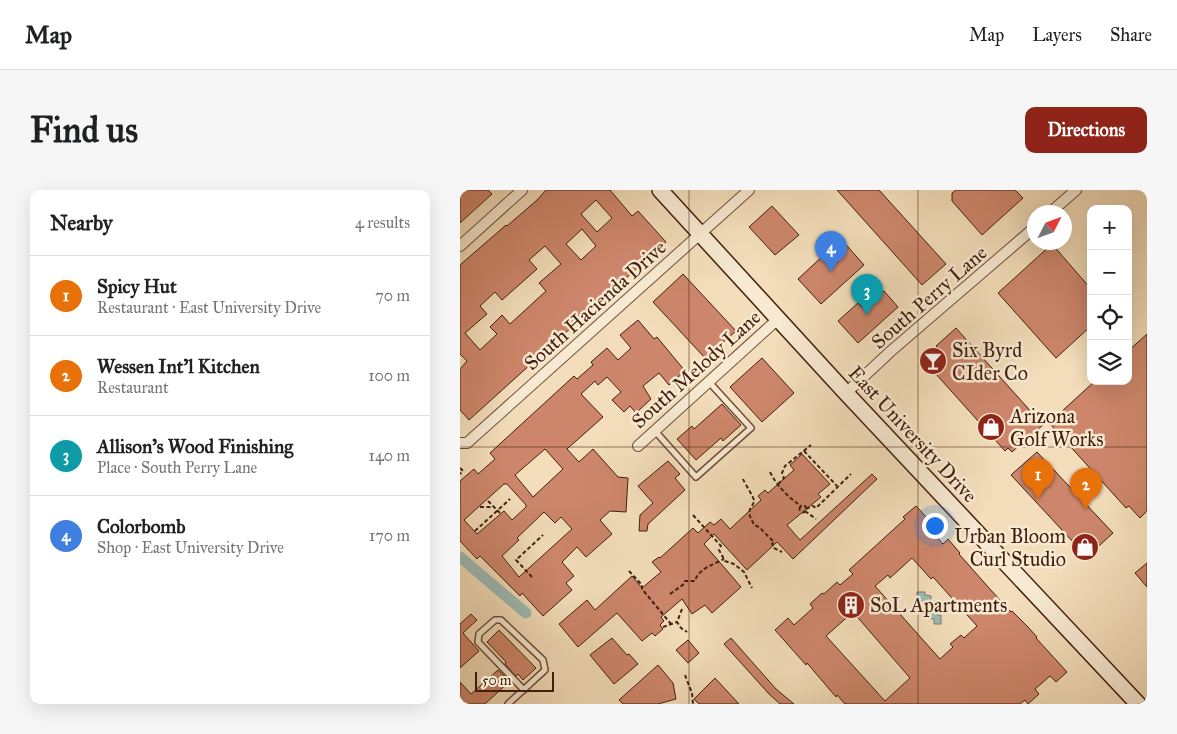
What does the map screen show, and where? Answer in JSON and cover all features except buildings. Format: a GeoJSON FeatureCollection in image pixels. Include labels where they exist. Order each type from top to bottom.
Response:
{"type":"FeatureCollection","features":[{"type":"Feature","properties":{"kind":"main road","name":"East University Drive"},"geometry":{"type":"LineString","coordinates":[[660,190],[846,393],[1138,704]]}},
{"type":"Feature","properties":{"kind":"street"},"geometry":{"type":"LineString","coordinates":[[460,246],[522,190]]}},
{"type":"Feature","properties":{"kind":"street","name":"South Hacienda Drive"},"geometry":{"type":"LineString","coordinates":[[462,444],[467,443],[749,190]]}},
{"type":"Feature","properties":{"kind":"street"},"geometry":{"type":"LineString","coordinates":[[1059,205],[1076,190]]}},
{"type":"Feature","properties":{"kind":"street","name":"South Perry Lane"},"geometry":{"type":"LineString","coordinates":[[846,393],[891,350],[1027,234]]}},
{"type":"Feature","properties":{"kind":"street","name":"South Melody Lane"},"geometry":{"type":"LineString","coordinates":[[638,446],[778,319]]}},
{"type":"Feature","properties":{"kind":"lane"},"geometry":{"type":"LineString","coordinates":[[655,431],[696,477],[751,428],[709,382]]}},
{"type":"Feature","properties":{"kind":"lane"},"geometry":{"type":"LineString","coordinates":[[508,704],[524,690],[545,670],[543,660],[501,620],[495,620],[478,634],[478,642],[524,690]]}},
{"type":"Feature","properties":{"kind":"path"},"geometry":{"type":"LineString","coordinates":[[778,484],[784,478],[782,474],[785,466],[811,445]]}},
{"type":"Feature","properties":{"kind":"path"},"geometry":{"type":"LineString","coordinates":[[804,451],[837,486]]}},
{"type":"Feature","properties":{"kind":"path"},"geometry":{"type":"LineString","coordinates":[[460,468],[463,471],[460,474]]}},
{"type":"Feature","properties":{"kind":"path"},"geometry":{"type":"LineString","coordinates":[[770,472],[796,504],[804,506],[816,519]]}},
{"type":"Feature","properties":{"kind":"path"},"geometry":{"type":"LineString","coordinates":[[801,506],[800,512],[813,506],[816,508],[851,474]]}},
{"type":"Feature","properties":{"kind":"path"},"geometry":{"type":"LineString","coordinates":[[743,479],[754,499],[749,510],[754,525],[759,527],[774,542],[772,544],[774,548],[782,552]]}},
{"type":"Feature","properties":{"kind":"path"},"geometry":{"type":"LineString","coordinates":[[475,530],[510,499]]}},
{"type":"Feature","properties":{"kind":"path"},"geometry":{"type":"LineString","coordinates":[[488,501],[500,514]]}},
{"type":"Feature","properties":{"kind":"path"},"geometry":{"type":"LineString","coordinates":[[480,507],[490,507],[492,505]]}},
{"type":"Feature","properties":{"kind":"path"},"geometry":{"type":"LineString","coordinates":[[693,515],[721,546],[719,550],[724,559],[744,572],[752,588]]}},
{"type":"Feature","properties":{"kind":"path"},"geometry":{"type":"LineString","coordinates":[[532,577],[516,560],[543,535]]}},
{"type":"Feature","properties":{"kind":"path"},"geometry":{"type":"LineString","coordinates":[[670,594],[684,584],[685,580],[695,581],[702,571],[724,559]]}},
{"type":"Feature","properties":{"kind":"path"},"geometry":{"type":"LineString","coordinates":[[629,571],[642,585],[642,590],[671,624]]}},
{"type":"Feature","properties":{"kind":"path"},"geometry":{"type":"LineString","coordinates":[[677,622],[682,609]]}},
{"type":"Feature","properties":{"kind":"path"},"geometry":{"type":"LineString","coordinates":[[663,627],[677,622]]}},
{"type":"Feature","properties":{"kind":"path"},"geometry":{"type":"LineString","coordinates":[[677,622],[687,632]]}},
{"type":"Feature","properties":{"kind":"path"},"geometry":{"type":"LineString","coordinates":[[685,675],[692,693],[693,704]]}},
{"type":"Feature","properties":{"kind":"water"},"geometry":{"type":"Polygon","coordinates":[[[917,592],[925,592],[925,595],[931,596],[931,607],[937,608],[937,615],[941,615],[941,624],[934,624],[934,619],[925,618],[925,610],[920,610],[921,600],[917,599],[917,592]]]}},
{"type":"Feature","properties":{"kind":"waterway"},"geometry":{"type":"LineString","coordinates":[[460,557],[526,613]]}},
{"type":"Feature","properties":{"kind":"place","name":"Colorbomb"},"geometry":{"type":"Point","coordinates":[831,272]}},
{"type":"Feature","properties":{"kind":"place","name":"Allison's Wood Finishing"},"geometry":{"type":"Point","coordinates":[867,315]}},
{"type":"Feature","properties":{"kind":"place","name":"Six Byrd CIder Co"},"geometry":{"type":"Point","coordinates":[933,361]}},
{"type":"Feature","properties":{"kind":"place","name":"Arizona Golf Works"},"geometry":{"type":"Point","coordinates":[991,427]}},
{"type":"Feature","properties":{"kind":"place","name":"Spicy Hut"},"geometry":{"type":"Point","coordinates":[1038,499]}},
{"type":"Feature","properties":{"kind":"place","name":"Wessen Int'l Kitchen"},"geometry":{"type":"Point","coordinates":[1086,509]}},
{"type":"Feature","properties":{"kind":"place","name":"Urban Bloom Curl Studio"},"geometry":{"type":"Point","coordinates":[1085,547]}},
{"type":"Feature","properties":{"kind":"place","name":"SoL Apartments"},"geometry":{"type":"Point","coordinates":[851,605]}}]}
